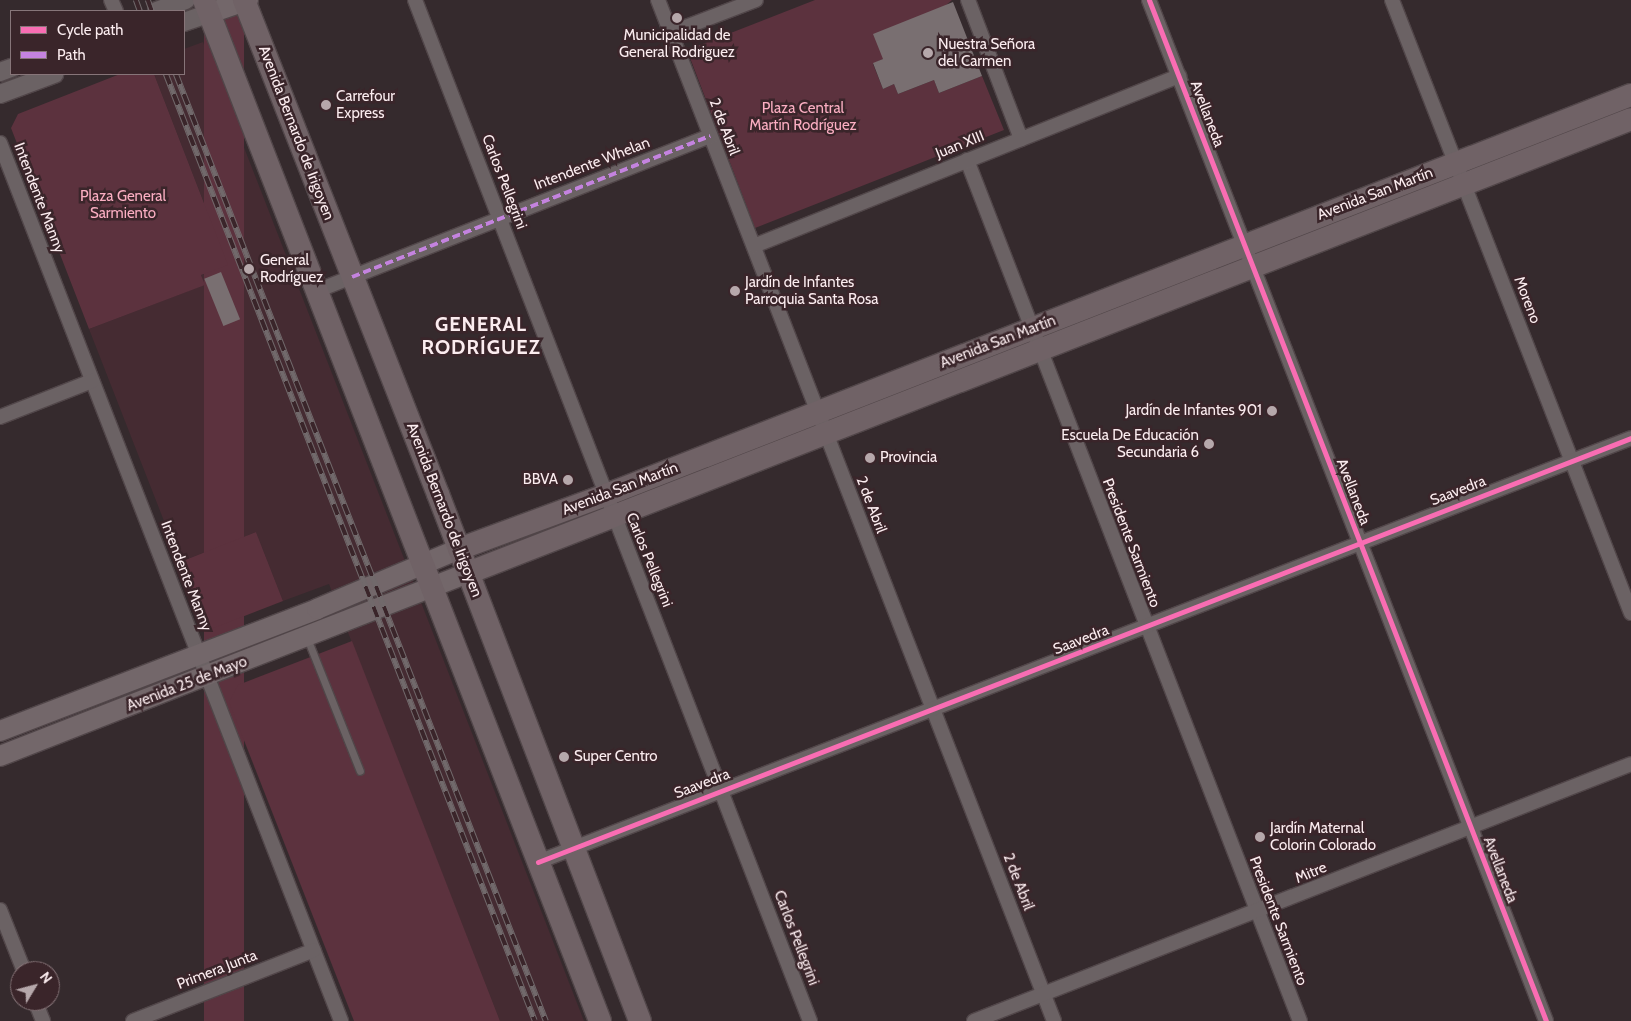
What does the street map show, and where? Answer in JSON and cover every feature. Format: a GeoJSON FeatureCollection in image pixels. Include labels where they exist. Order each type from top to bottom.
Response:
{"type":"FeatureCollection","features":[{"type":"Feature","properties":{"kind":"main road"},"geometry":{"type":"LineString","coordinates":[[245,0],[207,6],[426,565],[600,1021]]}},
{"type":"Feature","properties":{"kind":"main road","name":"Avenida Bernardo de Irigoyen"},"geometry":{"type":"LineString","coordinates":[[245,0],[640,1021]]}},
{"type":"Feature","properties":{"kind":"main road","name":"Avenida San Martín"},"geometry":{"type":"LineString","coordinates":[[373,610],[468,573],[610,505],[821,422],[1032,329],[1244,244],[1631,95]]}},
{"type":"Feature","properties":{"kind":"main road","name":"Avenida San Martín"},"geometry":{"type":"LineString","coordinates":[[821,422],[1041,349],[1465,186],[1631,119]]}},
{"type":"Feature","properties":{"kind":"main road","name":"Avenida San Martín"},"geometry":{"type":"LineString","coordinates":[[365,589],[426,565],[459,549],[610,505]]}},
{"type":"Feature","properties":{"kind":"main road","name":"Avenida 25 de Mayo"},"geometry":{"type":"LineString","coordinates":[[0,731],[365,589]]}},
{"type":"Feature","properties":{"kind":"main road","name":"Avenida 25 de Mayo"},"geometry":{"type":"LineString","coordinates":[[0,756],[208,677],[373,610]]}},
{"type":"Feature","properties":{"kind":"street"},"geometry":{"type":"LineString","coordinates":[[160,10],[186,0]]}},
{"type":"Feature","properties":{"kind":"street","name":"Carlos Pellegrini"},"geometry":{"type":"LineString","coordinates":[[415,0],[610,505],[723,789],[810,1021]]}},
{"type":"Feature","properties":{"kind":"street","name":"2 de Abril"},"geometry":{"type":"LineString","coordinates":[[658,0],[1054,1021]]}},
{"type":"Feature","properties":{"kind":"street"},"geometry":{"type":"LineString","coordinates":[[670,33],[756,0]]}},
{"type":"Feature","properties":{"kind":"street"},"geometry":{"type":"LineString","coordinates":[[968,0],[1021,139]]}},
{"type":"Feature","properties":{"kind":"street","name":"Avellaneda"},"geometry":{"type":"LineString","coordinates":[[1149,0],[1358,542],[1546,1021]]}},
{"type":"Feature","properties":{"kind":"street","name":"Moreno"},"geometry":{"type":"LineString","coordinates":[[1392,0],[1631,613]]}},
{"type":"Feature","properties":{"kind":"street"},"geometry":{"type":"LineString","coordinates":[[185,21],[207,6]]}},
{"type":"Feature","properties":{"kind":"street"},"geometry":{"type":"LineString","coordinates":[[0,94],[51,75]]}},
{"type":"Feature","properties":{"kind":"street","name":"Juan XIII"},"geometry":{"type":"LineString","coordinates":[[754,246],[1179,76]]}},
{"type":"Feature","properties":{"kind":"street","name":"Intendente Whelan"},"geometry":{"type":"LineString","coordinates":[[319,290],[500,217],[710,136]]}},
{"type":"Feature","properties":{"kind":"street","name":"Intendente Manny"},"geometry":{"type":"LineString","coordinates":[[0,143],[341,1021]]}},
{"type":"Feature","properties":{"kind":"street","name":"Presidente Sarmiento"},"geometry":{"type":"LineString","coordinates":[[967,160],[1041,349],[1146,628],[1300,1021]]}},
{"type":"Feature","properties":{"kind":"street"},"geometry":{"type":"LineString","coordinates":[[0,417],[92,381]]}},
{"type":"Feature","properties":{"kind":"street","name":"Saavedra"},"geometry":{"type":"LineString","coordinates":[[538,862],[723,789],[1146,628],[1358,542],[1631,438]]}},
{"type":"Feature","properties":{"kind":"street","name":"Mitre"},"geometry":{"type":"LineString","coordinates":[[974,1021],[1257,912],[1631,764]]}},
{"type":"Feature","properties":{"kind":"street"},"geometry":{"type":"LineString","coordinates":[[0,910],[20,961]]}},
{"type":"Feature","properties":{"kind":"street","name":"Primera Junta"},"geometry":{"type":"LineString","coordinates":[[133,1021],[314,950]]}},
{"type":"Feature","properties":{"kind":"lane"},"geometry":{"type":"LineString","coordinates":[[307,637],[360,771]]}},
{"type":"Feature","properties":{"kind":"shaded area"},"geometry":{"type":"Polygon","coordinates":[[[203,42],[584,1021],[500,1021],[329,584],[283,601],[256,532],[180,562],[89,329],[204,285],[201,275],[228,265],[154,75],[185,75],[185,49],[203,42]]]}},
{"type":"Feature","properties":{"kind":"green space"},"geometry":{"type":"Polygon","coordinates":[[[204,0],[244,0],[244,1021],[204,1021],[204,0]]]}},
{"type":"Feature","properties":{"kind":"green space","name":"Plaza Central Martín Rodríguez"},"geometry":{"type":"Polygon","coordinates":[[[815,0],[952,0],[883,59],[873,64],[883,89],[894,84],[898,94],[934,80],[939,93],[982,76],[1004,130],[755,228],[687,50],[815,0]]]}},
{"type":"Feature","properties":{"kind":"green space","name":"Plaza General Sarmiento"},"geometry":{"type":"Polygon","coordinates":[[[117,75],[154,75],[228,265],[201,275],[205,285],[89,329],[11,128],[18,114],[117,75]]]}},
{"type":"Feature","properties":{"kind":"green space"},"geometry":{"type":"Polygon","coordinates":[[[256,532],[283,601],[211,629],[205,627],[180,562],[256,532]]]}},
{"type":"Feature","properties":{"kind":"green space"},"geometry":{"type":"Polygon","coordinates":[[[352,641],[500,1021],[354,1021],[229,702],[238,685],[352,641]]]}},
{"type":"Feature","properties":{"kind":"building"},"geometry":{"type":"Polygon","coordinates":[[[953,2],[982,76],[939,93],[934,80],[898,94],[894,84],[883,89],[873,63],[883,59],[873,34],[953,2]]]}},
{"type":"Feature","properties":{"kind":"building"},"geometry":{"type":"Polygon","coordinates":[[[221,272],[240,319],[223,326],[204,279],[221,272]]]}},
{"type":"Feature","properties":{"kind":"railway"},"geometry":{"type":"LineString","coordinates":[[136,0],[140,10]]}},
{"type":"Feature","properties":{"kind":"railway"},"geometry":{"type":"LineString","coordinates":[[148,0],[152,10]]}},
{"type":"Feature","properties":{"kind":"railway"},"geometry":{"type":"LineString","coordinates":[[166,75],[535,1021]]}},
{"type":"Feature","properties":{"kind":"railway"},"geometry":{"type":"LineString","coordinates":[[176,75],[546,1021]]}},
{"type":"Feature","properties":{"kind":"marked path"},"geometry":{"type":"LineString","coordinates":[[352,277],[710,136]]}},
{"type":"Feature","properties":{"kind":"cycle path"},"geometry":{"type":"LineString","coordinates":[[1149,0],[1546,1021]]}},
{"type":"Feature","properties":{"kind":"cycle path"},"geometry":{"type":"LineString","coordinates":[[538,862],[1631,438]]}},
{"type":"Feature","properties":{"kind":"place","name":"Municipalidad de General Rodriguez"},"geometry":{"type":"Point","coordinates":[677,18]}},
{"type":"Feature","properties":{"kind":"place","name":"Nuestra Señora del Carmen"},"geometry":{"type":"Point","coordinates":[928,53]}},
{"type":"Feature","properties":{"kind":"place","name":"Carrefour Express"},"geometry":{"type":"Point","coordinates":[326,105]}},
{"type":"Feature","properties":{"kind":"place","name":"General Rodríguez"},"geometry":{"type":"Point","coordinates":[249,269]}},
{"type":"Feature","properties":{"kind":"place","name":"Jardín de Infantes Parroquia Santa Rosa"},"geometry":{"type":"Point","coordinates":[735,291]}},
{"type":"Feature","properties":{"kind":"place","name":"Jardín de Infantes 901"},"geometry":{"type":"Point","coordinates":[1272,411]}},
{"type":"Feature","properties":{"kind":"place","name":"Escuela De Educación Secundaria 6"},"geometry":{"type":"Point","coordinates":[1209,444]}},
{"type":"Feature","properties":{"kind":"place","name":"Provincia"},"geometry":{"type":"Point","coordinates":[870,458]}},
{"type":"Feature","properties":{"kind":"place","name":"BBVA"},"geometry":{"type":"Point","coordinates":[568,480]}},
{"type":"Feature","properties":{"kind":"place","name":"Super Centro"},"geometry":{"type":"Point","coordinates":[564,757]}},
{"type":"Feature","properties":{"kind":"place","name":"Jardín Maternal Colorin Colorado"},"geometry":{"type":"Point","coordinates":[1260,837]}},
{"type":"Feature","properties":{"kind":"district","name":"GENERAL RODRÍGUEZ"},"geometry":{"type":"Point","coordinates":[481,336]}}]}
